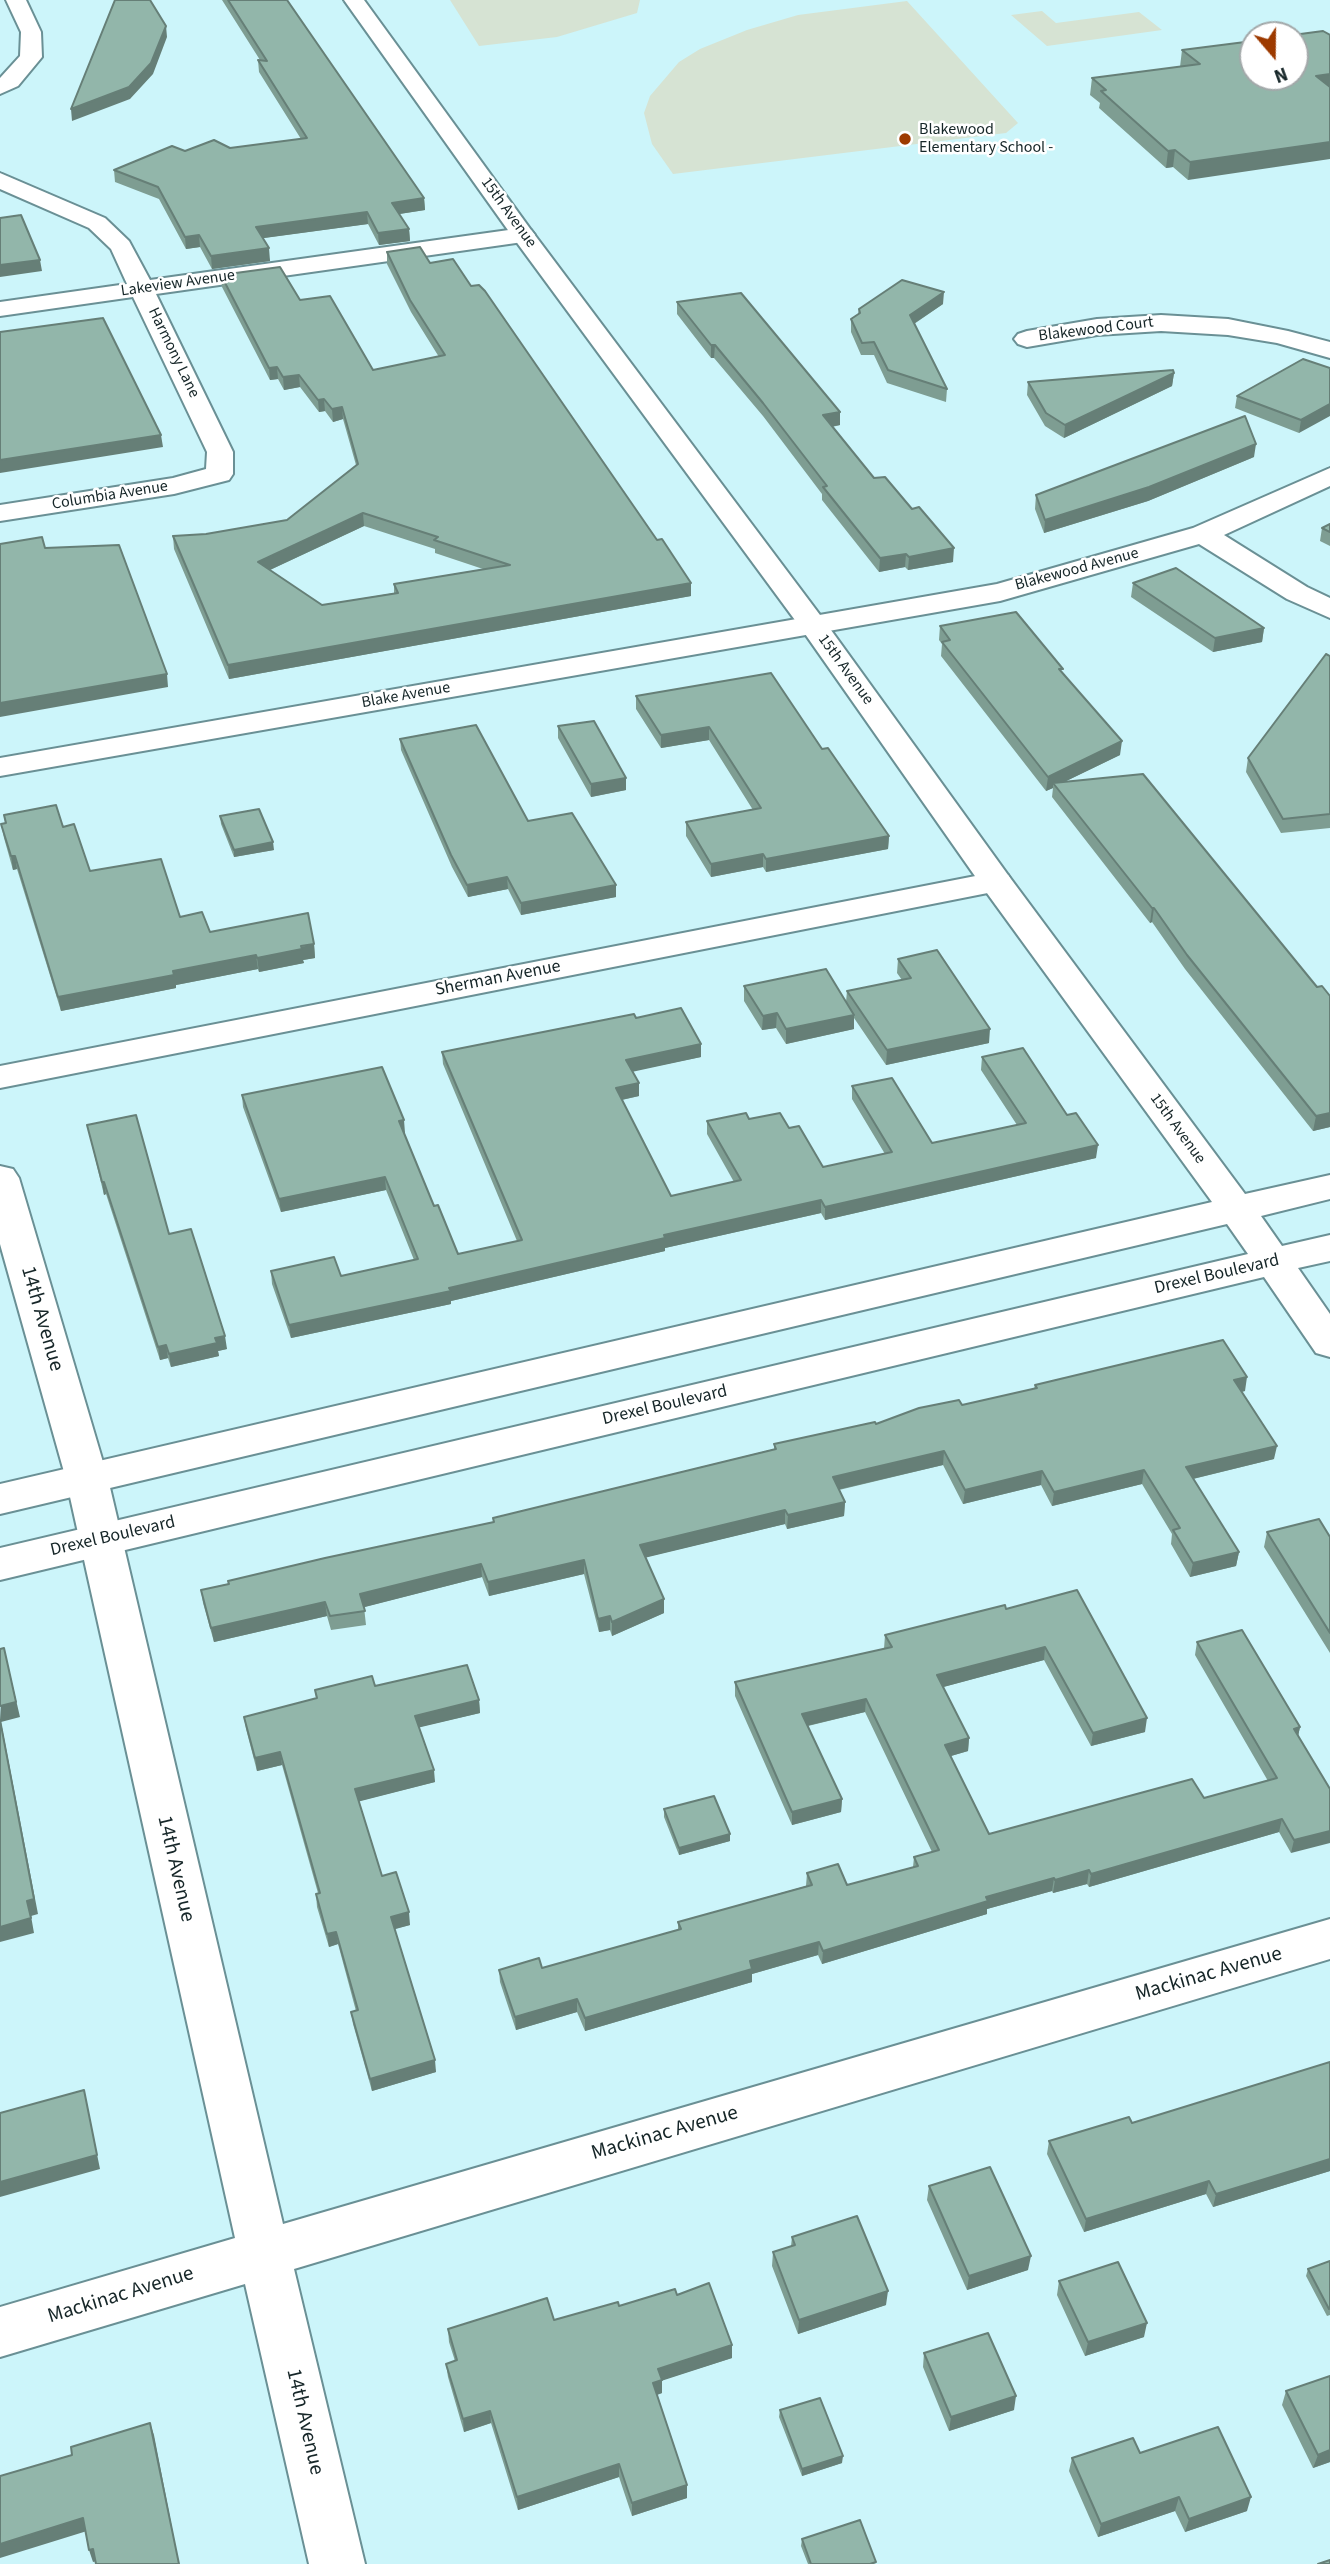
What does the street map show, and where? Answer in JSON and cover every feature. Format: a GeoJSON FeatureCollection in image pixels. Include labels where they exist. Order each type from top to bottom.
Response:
{"type":"FeatureCollection","features":[{"type":"Feature","properties":{"kind":"street"},"geometry":{"type":"LineString","coordinates":[[0,87],[10,81],[31,57],[31,32],[16,0]]}},
{"type":"Feature","properties":{"kind":"street","name":"15th Avenue"},"geometry":{"type":"LineString","coordinates":[[354,0],[523,234],[813,625],[996,882],[1237,1210],[1330,1343]]}},
{"type":"Feature","properties":{"kind":"street","name":"Harmony Lane"},"geometry":{"type":"LineString","coordinates":[[0,180],[97,223],[121,246],[220,452],[219,474]]}},
{"type":"Feature","properties":{"kind":"street","name":"Lakeview Avenue"},"geometry":{"type":"LineString","coordinates":[[0,309],[523,234]]}},
{"type":"Feature","properties":{"kind":"street","name":"Blakewood Court"},"geometry":{"type":"LineString","coordinates":[[1027,338],[1097,327],[1161,323],[1228,327],[1279,336],[1330,350]]}},
{"type":"Feature","properties":{"kind":"street","name":"Columbia Avenue"},"geometry":{"type":"LineString","coordinates":[[0,513],[174,486],[219,474]]}},
{"type":"Feature","properties":{"kind":"street","name":"Blakewood Avenue"},"geometry":{"type":"LineString","coordinates":[[813,625],[1000,592],[1203,534],[1330,477]]}},
{"type":"Feature","properties":{"kind":"street"},"geometry":{"type":"LineString","coordinates":[[1203,534],[1297,593],[1330,609]]}},
{"type":"Feature","properties":{"kind":"street","name":"Blake Avenue"},"geometry":{"type":"LineString","coordinates":[[0,767],[813,625]]}},
{"type":"Feature","properties":{"kind":"street","name":"Sherman Avenue"},"geometry":{"type":"LineString","coordinates":[[0,1077],[996,882]]}},
{"type":"Feature","properties":{"kind":"street","name":"14th Avenue"},"geometry":{"type":"LineString","coordinates":[[0,1178],[87,1479],[102,1540],[184,1912],[337,2564]]}},
{"type":"Feature","properties":{"kind":"street"},"geometry":{"type":"LineString","coordinates":[[0,1499],[1330,1187]]}},
{"type":"Feature","properties":{"kind":"street","name":"Drexel Boulevard"},"geometry":{"type":"LineString","coordinates":[[0,1564],[1330,1248]]}},
{"type":"Feature","properties":{"kind":"street","name":"Mackinac Avenue"},"geometry":{"type":"LineString","coordinates":[[0,2332],[1330,1939]]}},
{"type":"Feature","properties":{"kind":"green space"},"geometry":{"type":"Polygon","coordinates":[[[450,0],[640,0],[637,13],[557,37],[479,46],[450,0]]]}},
{"type":"Feature","properties":{"kind":"green space"},"geometry":{"type":"Polygon","coordinates":[[[907,1],[1018,123],[1006,133],[673,174],[652,144],[644,113],[650,96],[679,62],[700,49],[747,30],[798,15],[907,1]]]}},
{"type":"Feature","properties":{"kind":"green space"},"geometry":{"type":"Polygon","coordinates":[[[1042,11],[1056,23],[1139,12],[1162,30],[1047,46],[1011,15],[1042,11]]]}},
{"type":"Feature","properties":{"kind":"building"},"geometry":{"type":"Polygon","coordinates":[[[115,0],[150,0],[166,26],[151,63],[129,87],[71,109],[115,0]]]}},
{"type":"Feature","properties":{"kind":"building"},"geometry":{"type":"Polygon","coordinates":[[[228,0],[287,0],[424,198],[392,203],[409,229],[378,233],[367,212],[256,227],[269,248],[211,256],[199,235],[185,237],[158,187],[114,170],[172,146],[185,151],[214,140],[230,148],[307,138],[258,60],[267,61],[228,0]]]}},
{"type":"Feature","properties":{"kind":"building"},"geometry":{"type":"Polygon","coordinates":[[[1323,31],[1330,35],[1330,74],[1316,76],[1330,87],[1330,142],[1190,162],[1175,150],[1168,151],[1101,91],[1106,90],[1092,78],[1200,64],[1182,50],[1239,43],[1239,91],[1309,91],[1309,33],[1323,31]]]}},
{"type":"Feature","properties":{"kind":"building"},"geometry":{"type":"Polygon","coordinates":[[[21,215],[40,260],[0,265],[0,218],[21,215]]]}},
{"type":"Feature","properties":{"kind":"building"},"geometry":{"type":"Polygon","coordinates":[[[420,247],[430,263],[453,259],[471,286],[479,285],[485,291],[657,540],[662,539],[691,583],[228,665],[173,536],[206,534],[287,520],[358,464],[342,407],[332,409],[324,399],[318,400],[299,375],[283,377],[277,367],[269,368],[221,275],[280,267],[300,300],[330,296],[373,370],[445,355],[410,300],[387,252],[420,247]],[[363,513],[258,562],[322,605],[398,593],[394,584],[510,565],[434,540],[438,537],[363,513]]]}},
{"type":"Feature","properties":{"kind":"building"},"geometry":{"type":"Polygon","coordinates":[[[902,280],[944,292],[910,315],[947,389],[888,370],[874,342],[862,343],[851,319],[860,313],[859,309],[902,280]]]}},
{"type":"Feature","properties":{"kind":"building"},"geometry":{"type":"Polygon","coordinates":[[[741,293],[840,412],[823,415],[874,478],[885,477],[912,509],[919,507],[954,548],[909,557],[906,554],[880,558],[823,487],[827,486],[763,403],[677,302],[741,293]]]}},
{"type":"Feature","properties":{"kind":"building"},"geometry":{"type":"Polygon","coordinates":[[[103,318],[161,435],[0,460],[0,332],[103,318]]]}},
{"type":"Feature","properties":{"kind":"building"},"geometry":{"type":"Polygon","coordinates":[[[1303,359],[1330,368],[1330,404],[1301,420],[1237,396],[1303,359]]]}},
{"type":"Feature","properties":{"kind":"building"},"geometry":{"type":"Polygon","coordinates":[[[1173,370],[1174,373],[1065,425],[1046,413],[1028,382],[1173,370]]]}},
{"type":"Feature","properties":{"kind":"building"},"geometry":{"type":"Polygon","coordinates":[[[1245,416],[1256,444],[1149,487],[1045,520],[1036,495],[1245,416]]]}},
{"type":"Feature","properties":{"kind":"building"},"geometry":{"type":"Polygon","coordinates":[[[1330,524],[1330,532],[1322,528],[1330,524]]]}},
{"type":"Feature","properties":{"kind":"building"},"geometry":{"type":"Polygon","coordinates":[[[42,537],[45,548],[119,545],[167,674],[0,703],[0,544],[42,537]]]}},
{"type":"Feature","properties":{"kind":"building"},"geometry":{"type":"Polygon","coordinates":[[[1176,568],[1264,628],[1215,638],[1133,583],[1176,568]]]}},
{"type":"Feature","properties":{"kind":"building"},"geometry":{"type":"Polygon","coordinates":[[[1016,612],[1063,669],[1059,669],[1122,741],[1048,777],[942,642],[950,640],[940,626],[1016,612]]]}},
{"type":"Feature","properties":{"kind":"building"},"geometry":{"type":"Polygon","coordinates":[[[1326,654],[1330,656],[1330,814],[1283,819],[1248,758],[1326,654]]]}},
{"type":"Feature","properties":{"kind":"building"},"geometry":{"type":"Polygon","coordinates":[[[771,673],[822,749],[828,748],[889,836],[766,859],[763,854],[711,864],[686,822],[761,808],[709,727],[661,735],[636,696],[771,673]]]}},
{"type":"Feature","properties":{"kind":"building"},"geometry":{"type":"Polygon","coordinates":[[[594,721],[626,778],[591,784],[558,726],[594,721]]]}},
{"type":"Feature","properties":{"kind":"building"},"geometry":{"type":"Polygon","coordinates":[[[476,725],[528,821],[572,813],[616,885],[521,903],[507,877],[467,885],[400,739],[476,725]]]}},
{"type":"Feature","properties":{"kind":"building"},"geometry":{"type":"Polygon","coordinates":[[[1143,774],[1317,987],[1322,986],[1330,996],[1330,1113],[1316,1116],[1053,783],[1143,774]]]}},
{"type":"Feature","properties":{"kind":"building"},"geometry":{"type":"Polygon","coordinates":[[[56,805],[63,827],[74,824],[90,871],[161,859],[180,917],[202,912],[210,932],[308,913],[314,944],[301,946],[302,949],[173,971],[174,975],[58,997],[15,856],[11,856],[1,824],[6,823],[4,815],[56,805]]]}},
{"type":"Feature","properties":{"kind":"building"},"geometry":{"type":"Polygon","coordinates":[[[259,809],[273,842],[234,850],[220,816],[259,809]]]}},
{"type":"Feature","properties":{"kind":"building"},"geometry":{"type":"Polygon","coordinates":[[[937,950],[990,1029],[887,1050],[847,991],[911,978],[898,959],[937,950]]]}},
{"type":"Feature","properties":{"kind":"building"},"geometry":{"type":"Polygon","coordinates":[[[826,969],[854,1015],[786,1029],[777,1013],[763,1016],[744,986],[826,969]]]}},
{"type":"Feature","properties":{"kind":"building"},"geometry":{"type":"Polygon","coordinates":[[[681,1008],[701,1044],[626,1060],[639,1083],[616,1088],[671,1196],[741,1180],[707,1121],[746,1113],[749,1119],[780,1113],[789,1128],[799,1126],[823,1167],[892,1152],[852,1086],[892,1078],[932,1143],[1026,1123],[982,1057],[1023,1048],[1067,1115],[1076,1113],[1098,1145],[825,1207],[821,1200],[449,1288],[451,1291],[289,1325],[271,1271],[334,1257],[341,1276],[418,1259],[385,1177],[279,1199],[242,1095],[382,1067],[404,1120],[399,1121],[434,1206],[438,1205],[458,1254],[522,1240],[442,1052],[634,1014],[636,1018],[681,1008]]]}},
{"type":"Feature","properties":{"kind":"building"},"geometry":{"type":"Polygon","coordinates":[[[136,1115],[169,1234],[191,1229],[225,1336],[215,1338],[217,1343],[169,1354],[166,1345],[158,1347],[102,1182],[87,1125],[136,1115]]]}},
{"type":"Feature","properties":{"kind":"building"},"geometry":{"type":"Polygon","coordinates":[[[1223,1340],[1247,1377],[1234,1380],[1277,1446],[1186,1467],[1239,1552],[1193,1563],[1173,1530],[1180,1528],[1144,1470],[1054,1492],[1042,1471],[965,1490],[944,1451],[833,1477],[845,1502],[788,1515],[785,1510],[640,1545],[664,1599],[612,1622],[610,1616],[598,1619],[584,1560],[488,1582],[481,1564],[360,1594],[365,1611],[330,1616],[325,1602],[211,1628],[201,1590],[229,1584],[228,1581],[494,1522],[493,1518],[776,1449],[774,1444],[875,1422],[876,1424],[919,1408],[959,1400],[962,1405],[1223,1340]]]}},
{"type":"Feature","properties":{"kind":"building"},"geometry":{"type":"Polygon","coordinates":[[[1319,1519],[1330,1537],[1330,1633],[1267,1532],[1319,1519]]]}},
{"type":"Feature","properties":{"kind":"building"},"geometry":{"type":"Polygon","coordinates":[[[1077,1590],[1147,1718],[1093,1733],[1045,1647],[937,1675],[969,1738],[945,1745],[989,1834],[1192,1779],[1204,1798],[1277,1778],[1197,1642],[1242,1630],[1300,1727],[1294,1729],[1330,1789],[1330,1831],[1294,1840],[1282,1819],[1091,1874],[1089,1870],[986,1897],[988,1901],[823,1951],[819,1942],[750,1961],[752,1969],[585,2018],[577,1999],[515,2017],[499,1970],[539,1958],[542,1968],[681,1929],[678,1922],[812,1885],[807,1873],[838,1864],[847,1885],[918,1866],[914,1857],[939,1850],[866,1699],[802,1714],[842,1799],[792,1812],[735,1682],[892,1647],[885,1635],[1005,1605],[1006,1609],[1077,1590]]]}},
{"type":"Feature","properties":{"kind":"building"},"geometry":{"type":"Polygon","coordinates":[[[4,1648],[16,1702],[0,1706],[0,1649],[4,1648]]]}},
{"type":"Feature","properties":{"kind":"building"},"geometry":{"type":"Polygon","coordinates":[[[467,1665],[479,1700],[415,1716],[434,1770],[355,1789],[382,1876],[396,1872],[409,1912],[391,1917],[435,2060],[370,2079],[351,2012],[358,2010],[336,1932],[327,1934],[316,1894],[320,1893],[280,1752],[255,1758],[244,1717],[317,1698],[315,1690],[372,1676],[375,1686],[467,1665]]]}},
{"type":"Feature","properties":{"kind":"building"},"geometry":{"type":"Polygon","coordinates":[[[0,1720],[34,1899],[27,1901],[31,1918],[0,1927],[0,1720]]]}},
{"type":"Feature","properties":{"kind":"building"},"geometry":{"type":"Polygon","coordinates":[[[714,1796],[730,1834],[679,1848],[664,1809],[714,1796]]]}},
{"type":"Feature","properties":{"kind":"building"},"geometry":{"type":"Polygon","coordinates":[[[1330,2062],[1330,2159],[1216,2194],[1209,2181],[1086,2219],[1049,2141],[1129,2117],[1132,2123],[1330,2062]]]}},
{"type":"Feature","properties":{"kind":"building"},"geometry":{"type":"Polygon","coordinates":[[[84,2090],[97,2155],[0,2182],[0,2113],[84,2090]]]}},
{"type":"Feature","properties":{"kind":"building"},"geometry":{"type":"Polygon","coordinates":[[[990,2167],[1031,2256],[969,2276],[929,2186],[990,2167]]]}},
{"type":"Feature","properties":{"kind":"building"},"geometry":{"type":"Polygon","coordinates":[[[857,2216],[888,2291],[799,2320],[773,2252],[795,2245],[792,2237],[857,2216]]]}},
{"type":"Feature","properties":{"kind":"building"},"geometry":{"type":"Polygon","coordinates":[[[1330,2261],[1330,2308],[1329,2309],[1308,2269],[1330,2261]]]}},
{"type":"Feature","properties":{"kind":"building"},"geometry":{"type":"Polygon","coordinates":[[[1118,2262],[1147,2323],[1088,2342],[1059,2281],[1118,2262]]]}},
{"type":"Feature","properties":{"kind":"building"},"geometry":{"type":"Polygon","coordinates":[[[709,2283],[732,2345],[658,2369],[662,2380],[653,2383],[687,2485],[632,2503],[619,2464],[517,2497],[490,2411],[463,2419],[446,2364],[457,2360],[448,2329],[547,2298],[554,2320],[618,2302],[619,2306],[675,2289],[677,2295],[709,2283]]]}},
{"type":"Feature","properties":{"kind":"building"},"geometry":{"type":"Polygon","coordinates":[[[988,2333],[1016,2396],[951,2417],[924,2353],[988,2333]]]}},
{"type":"Feature","properties":{"kind":"building"},"geometry":{"type":"Polygon","coordinates":[[[1330,2376],[1330,2450],[1318,2455],[1286,2391],[1330,2376]]]}},
{"type":"Feature","properties":{"kind":"building"},"geometry":{"type":"Polygon","coordinates":[[[820,2398],[843,2456],[802,2469],[780,2410],[820,2398]]]}},
{"type":"Feature","properties":{"kind":"building"},"geometry":{"type":"Polygon","coordinates":[[[150,2423],[179,2564],[96,2564],[93,2549],[89,2550],[83,2518],[0,2544],[0,2476],[72,2455],[71,2447],[150,2423]]]}},
{"type":"Feature","properties":{"kind":"building"},"geometry":{"type":"Polygon","coordinates":[[[1218,2427],[1251,2497],[1189,2519],[1179,2497],[1101,2524],[1072,2458],[1133,2438],[1140,2453],[1218,2427]]]}},
{"type":"Feature","properties":{"kind":"building"},"geometry":{"type":"Polygon","coordinates":[[[860,2520],[876,2562],[811,2564],[802,2539],[860,2520]]]}},
{"type":"Feature","properties":{"kind":"place","name":"Blakewood Elementary School -"},"geometry":{"type":"Point","coordinates":[905,139]}}]}
